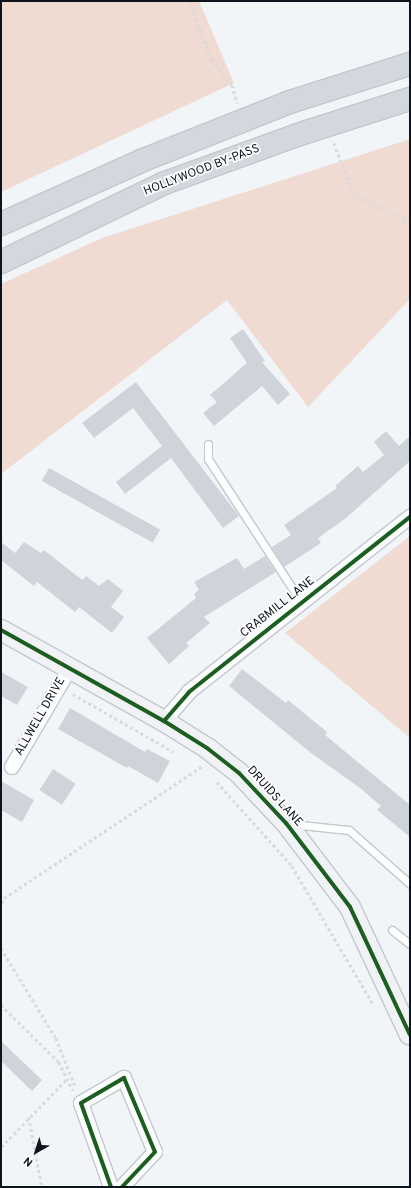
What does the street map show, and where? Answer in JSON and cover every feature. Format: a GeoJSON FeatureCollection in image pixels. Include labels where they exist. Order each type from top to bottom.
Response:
{"type":"FeatureCollection","features":[{"type":"Feature","properties":{"kind":"highway"},"geometry":{"type":"LineString","coordinates":[[1,224],[141,161],[290,102],[410,64]]}},
{"type":"Feature","properties":{"kind":"highway","name":"HOLLYWOOD BY-PASS"},"geometry":{"type":"LineString","coordinates":[[1,262],[162,184],[297,135],[410,99]]}},
{"type":"Feature","properties":{"kind":"street","name":"CRABMILL LANE"},"geometry":{"type":"LineString","coordinates":[[164,721],[188,692],[410,517]]}},
{"type":"Feature","properties":{"kind":"street","name":"DRUIDS LANE"},"geometry":{"type":"LineString","coordinates":[[1,630],[164,721],[207,748],[239,773],[286,823],[350,907],[409,1031]]}},
{"type":"Feature","properties":{"kind":"street","name":"ALLWELL DRIVE"},"geometry":{"type":"LineString","coordinates":[[12,767],[58,686],[70,668]]}},
{"type":"Feature","properties":{"kind":"street"},"geometry":{"type":"LineString","coordinates":[[111,1187],[80,1103],[124,1078],[155,1152],[122,1187]]}},
{"type":"Feature","properties":{"kind":"lane"},"geometry":{"type":"LineString","coordinates":[[208,444],[208,459],[302,603]]}},
{"type":"Feature","properties":{"kind":"lane"},"geometry":{"type":"LineString","coordinates":[[286,823],[349,830],[410,884]]}},
{"type":"Feature","properties":{"kind":"lane"},"geometry":{"type":"LineString","coordinates":[[392,930],[410,944]]}},
{"type":"Feature","properties":{"kind":"path"},"geometry":{"type":"LineString","coordinates":[[190,1],[211,59],[232,86],[242,121]]}},
{"type":"Feature","properties":{"kind":"path"},"geometry":{"type":"LineString","coordinates":[[326,143],[333,141],[354,194],[410,222]]}},
{"type":"Feature","properties":{"kind":"path"},"geometry":{"type":"LineString","coordinates":[[58,686],[181,755]]}},
{"type":"Feature","properties":{"kind":"path"},"geometry":{"type":"LineString","coordinates":[[194,763],[205,770]]}},
{"type":"Feature","properties":{"kind":"path"},"geometry":{"type":"LineString","coordinates":[[1,903],[4,898],[201,767]]}},
{"type":"Feature","properties":{"kind":"path"},"geometry":{"type":"LineString","coordinates":[[215,779],[292,866],[375,1008]]}},
{"type":"Feature","properties":{"kind":"path"},"geometry":{"type":"LineString","coordinates":[[1,948],[56,1038],[80,1103]]}},
{"type":"Feature","properties":{"kind":"path"},"geometry":{"type":"LineString","coordinates":[[1,1005],[59,1062],[66,1080],[80,1103]]}},
{"type":"Feature","properties":{"kind":"path"},"geometry":{"type":"LineString","coordinates":[[1,1147],[66,1080]]}},
{"type":"Feature","properties":{"kind":"path"},"geometry":{"type":"LineString","coordinates":[[30,1117],[42,1187]]}},
{"type":"Feature","properties":{"kind":"shaded area"},"geometry":{"type":"Polygon","coordinates":[[[1,1],[199,1],[234,83],[1,192],[1,1]]]}},
{"type":"Feature","properties":{"kind":"shaded area"},"geometry":{"type":"Polygon","coordinates":[[[410,139],[410,299],[308,407],[227,300],[1,474],[1,284],[102,238],[410,139]]]}},
{"type":"Feature","properties":{"kind":"shaded area"},"geometry":{"type":"Polygon","coordinates":[[[410,536],[410,738],[285,633],[410,536]]]}},
{"type":"Feature","properties":{"kind":"building"},"geometry":{"type":"Polygon","coordinates":[[[243,329],[265,361],[262,362],[290,394],[278,405],[262,386],[214,426],[203,413],[217,402],[210,395],[247,363],[230,338],[243,329]]]}},
{"type":"Feature","properties":{"kind":"building"},"geometry":{"type":"Polygon","coordinates":[[[136,382],[239,516],[223,528],[171,458],[125,494],[116,482],[162,446],[133,408],[94,438],[82,423],[136,382]]]}},
{"type":"Feature","properties":{"kind":"building"},"geometry":{"type":"Polygon","coordinates":[[[386,431],[399,446],[410,436],[410,461],[346,518],[318,538],[321,543],[284,567],[272,547],[291,535],[284,525],[337,488],[335,486],[358,466],[363,472],[384,455],[374,442],[386,431]]]}},
{"type":"Feature","properties":{"kind":"building"},"geometry":{"type":"Polygon","coordinates":[[[49,468],[160,530],[153,543],[42,481],[49,468]]]}},
{"type":"Feature","properties":{"kind":"building"},"geometry":{"type":"Polygon","coordinates":[[[1,542],[15,553],[24,542],[41,553],[44,550],[83,580],[86,576],[99,586],[108,579],[123,591],[111,607],[124,617],[112,633],[79,607],[75,612],[37,582],[34,586],[1,560],[1,542]]]}},
{"type":"Feature","properties":{"kind":"building"},"geometry":{"type":"Polygon","coordinates":[[[265,556],[276,572],[204,617],[210,623],[186,643],[189,646],[169,664],[147,638],[196,598],[194,594],[199,590],[194,582],[237,558],[244,569],[265,556]]]}},
{"type":"Feature","properties":{"kind":"building"},"geometry":{"type":"Polygon","coordinates":[[[242,669],[286,703],[288,700],[327,732],[325,735],[410,805],[410,837],[377,810],[381,806],[360,788],[311,753],[229,686],[242,669]]]}},
{"type":"Feature","properties":{"kind":"building"},"geometry":{"type":"Polygon","coordinates":[[[1,672],[28,687],[17,705],[1,696],[1,672]]]}},
{"type":"Feature","properties":{"kind":"building"},"geometry":{"type":"Polygon","coordinates":[[[70,708],[145,752],[147,749],[170,761],[158,783],[128,766],[127,768],[58,729],[70,708]]]}},
{"type":"Feature","properties":{"kind":"building"},"geometry":{"type":"Polygon","coordinates":[[[53,769],[76,784],[62,805],[39,790],[53,769]]]}},
{"type":"Feature","properties":{"kind":"building"},"geometry":{"type":"Polygon","coordinates":[[[1,781],[34,800],[22,822],[1,810],[1,781]]]}},
{"type":"Feature","properties":{"kind":"building"},"geometry":{"type":"Polygon","coordinates":[[[1,1041],[42,1080],[32,1091],[1,1061],[1,1041]]]}},
{"type":"Feature","properties":{"kind":"cycle path"},"geometry":{"type":"LineString","coordinates":[[164,721],[189,692],[410,517]]}},
{"type":"Feature","properties":{"kind":"cycle path"},"geometry":{"type":"LineString","coordinates":[[1,630],[164,721],[207,748],[239,773],[286,823],[350,907],[410,1035]]}},
{"type":"Feature","properties":{"kind":"cycle path"},"geometry":{"type":"LineString","coordinates":[[111,1187],[81,1103],[124,1078],[155,1152],[122,1187]]}}]}
